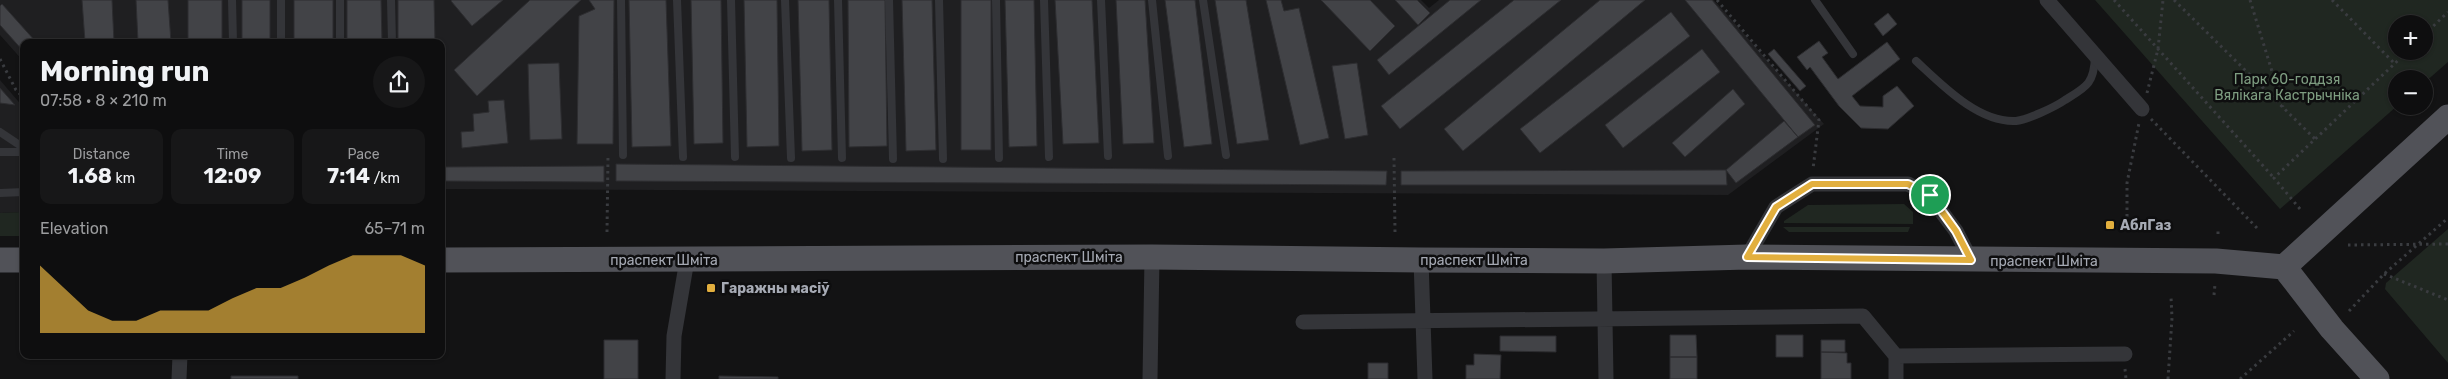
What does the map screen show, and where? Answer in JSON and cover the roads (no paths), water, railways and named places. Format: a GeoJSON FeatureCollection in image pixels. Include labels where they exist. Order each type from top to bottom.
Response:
{"type":"FeatureCollection","features":[{"type":"Feature","properties":{"kind":"main road"},"geometry":{"type":"LineString","coordinates":[[2378,379],[2332,329],[2284,267],[2448,117]]}},
{"type":"Feature","properties":{"kind":"main road","name":"праспект Шміта"},"geometry":{"type":"LineString","coordinates":[[445,260],[1152,257],[1604,260],[1747,257],[2216,261],[2284,267]]}},
{"type":"Feature","properties":{"kind":"main road"},"geometry":{"type":"LineString","coordinates":[[0,260],[20,260]]}},
{"type":"Feature","properties":{"kind":"street"},"geometry":{"type":"LineString","coordinates":[[2047,0],[2095,52],[2142,109]]}},
{"type":"Feature","properties":{"kind":"street"},"geometry":{"type":"LineString","coordinates":[[1747,257],[1776,207],[1812,184],[1908,184],[1930,195],[1956,231],[1971,260]]}},
{"type":"Feature","properties":{"kind":"street"},"geometry":{"type":"LineString","coordinates":[[1150,379],[1152,257]]}},
{"type":"Feature","properties":{"kind":"street"},"geometry":{"type":"LineString","coordinates":[[673,379],[674,336],[687,260]]}},
{"type":"Feature","properties":{"kind":"street"},"geometry":{"type":"LineString","coordinates":[[1421,260],[1425,379]]}},
{"type":"Feature","properties":{"kind":"street"},"geometry":{"type":"LineString","coordinates":[[1604,260],[1606,379]]}},
{"type":"Feature","properties":{"kind":"street"},"geometry":{"type":"LineString","coordinates":[[1303,322],[1863,316],[1896,356],[1896,379]]}},
{"type":"Feature","properties":{"kind":"street"},"geometry":{"type":"LineString","coordinates":[[1896,356],[2125,354]]}},
{"type":"Feature","properties":{"kind":"street"},"geometry":{"type":"LineString","coordinates":[[179,379],[180,359]]}},
{"type":"Feature","properties":{"kind":"lane"},"geometry":{"type":"LineString","coordinates":[[232,0],[233,39]]}},
{"type":"Feature","properties":{"kind":"lane"},"geometry":{"type":"LineString","coordinates":[[281,0],[281,39]]}},
{"type":"Feature","properties":{"kind":"lane"},"geometry":{"type":"LineString","coordinates":[[340,0],[340,39]]}},
{"type":"Feature","properties":{"kind":"lane"},"geometry":{"type":"LineString","coordinates":[[391,0],[392,39]]}},
{"type":"Feature","properties":{"kind":"lane"},"geometry":{"type":"LineString","coordinates":[[621,0],[624,156]]}},
{"type":"Feature","properties":{"kind":"lane"},"geometry":{"type":"LineString","coordinates":[[677,0],[683,157]]}},
{"type":"Feature","properties":{"kind":"lane"},"geometry":{"type":"LineString","coordinates":[[731,0],[736,157]]}},
{"type":"Feature","properties":{"kind":"lane"},"geometry":{"type":"LineString","coordinates":[[785,0],[791,158]]}},
{"type":"Feature","properties":{"kind":"lane"},"geometry":{"type":"LineString","coordinates":[[838,0],[842,158]]}},
{"type":"Feature","properties":{"kind":"lane"},"geometry":{"type":"LineString","coordinates":[[889,0],[893,159]]}},
{"type":"Feature","properties":{"kind":"lane"},"geometry":{"type":"LineString","coordinates":[[939,0],[943,159]]}},
{"type":"Feature","properties":{"kind":"lane"},"geometry":{"type":"LineString","coordinates":[[996,0],[999,158]]}},
{"type":"Feature","properties":{"kind":"lane"},"geometry":{"type":"LineString","coordinates":[[1044,0],[1049,157]]}},
{"type":"Feature","properties":{"kind":"lane"},"geometry":{"type":"LineString","coordinates":[[1100,0],[1108,156]]}},
{"type":"Feature","properties":{"kind":"lane"},"geometry":{"type":"LineString","coordinates":[[1152,0],[1168,156]]}},
{"type":"Feature","properties":{"kind":"lane"},"geometry":{"type":"LineString","coordinates":[[1203,0],[1226,155]]}},
{"type":"Feature","properties":{"kind":"lane"},"geometry":{"type":"LineString","coordinates":[[1814,0],[1853,54]]}},
{"type":"Feature","properties":{"kind":"lane"},"geometry":{"type":"LineString","coordinates":[[1916,61],[1959,99],[1994,118],[2016,121],[2057,105],[2086,88],[2094,74],[2095,52]]}},
{"type":"Feature","properties":{"kind":"lane"},"geometry":{"type":"LineString","coordinates":[[0,132],[20,147]]}},
{"type":"Feature","properties":{"kind":"lane"},"geometry":{"type":"LineString","coordinates":[[0,152],[20,150]]}},
{"type":"Feature","properties":{"kind":"lane"},"geometry":{"type":"LineString","coordinates":[[0,193],[20,192]]}},
{"type":"Feature","properties":{"kind":"place","name":"АблГаз"},"geometry":{"type":"Point","coordinates":[2110,225]}},
{"type":"Feature","properties":{"kind":"place","name":"Гаражны масіў"},"geometry":{"type":"Point","coordinates":[711,288]}},
{"type":"Feature","properties":{"kind":"park label","name":"Парк 60-годдзя Вялікага Кастрычніка"},"geometry":{"type":"Point","coordinates":[2287,88]}}]}
